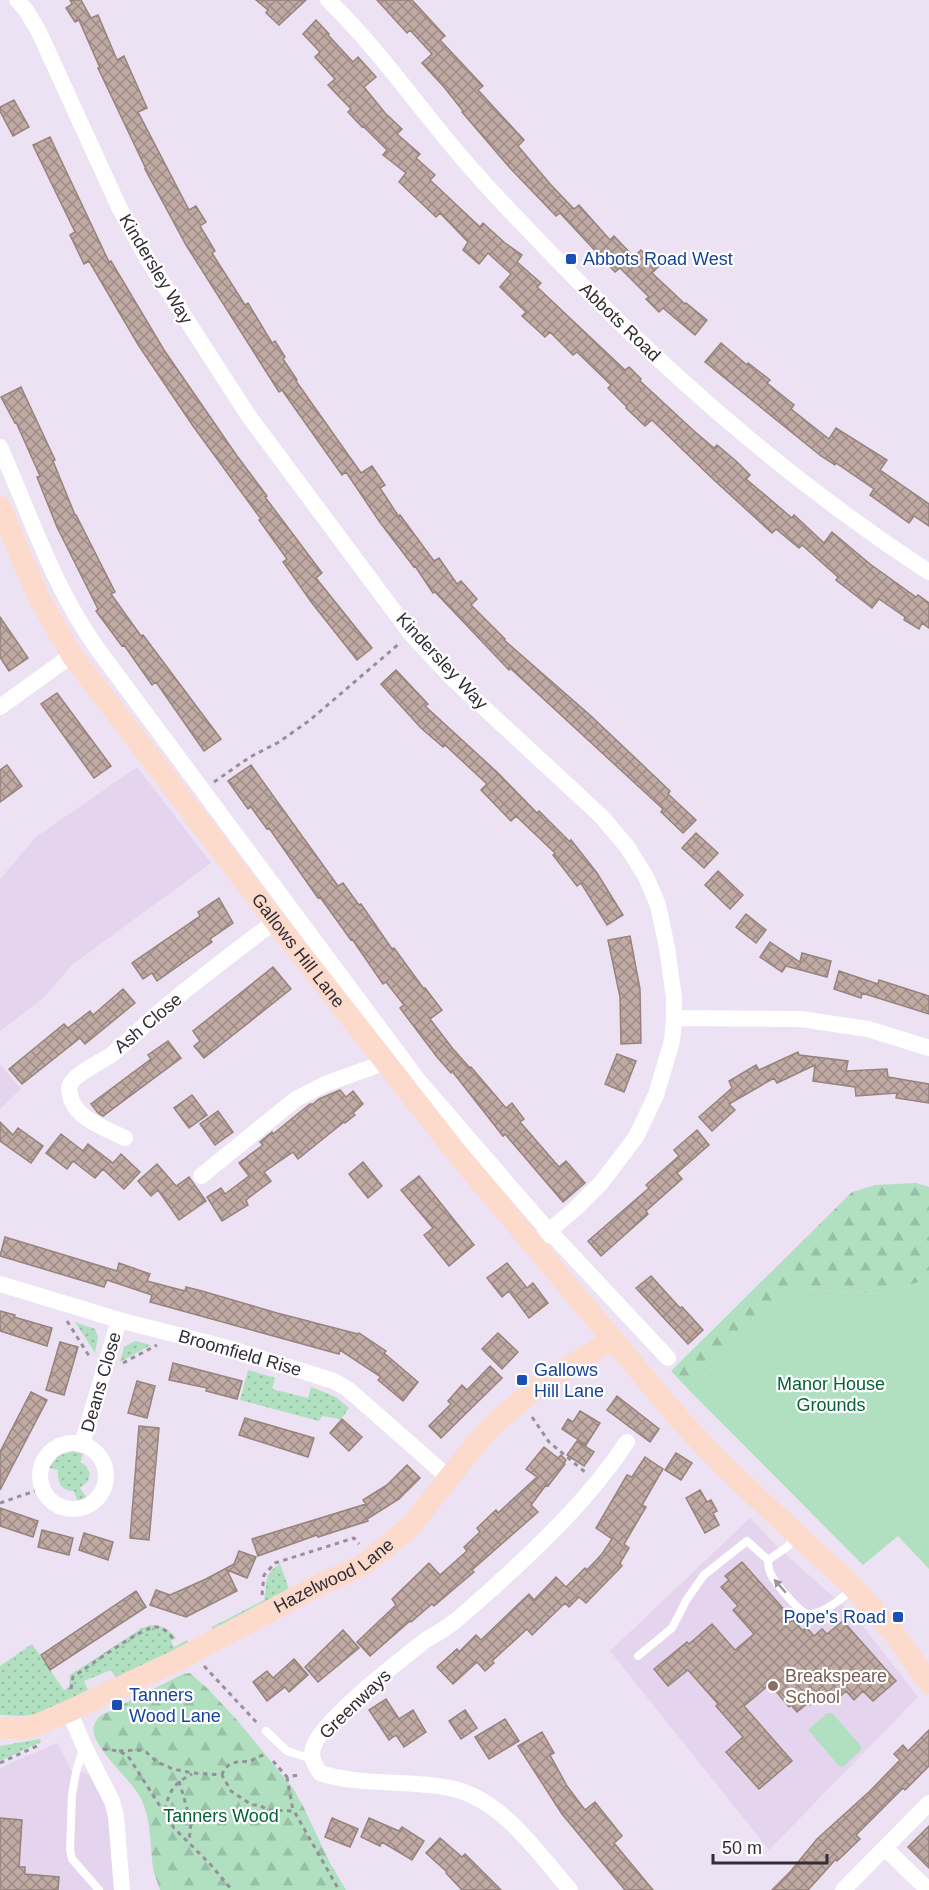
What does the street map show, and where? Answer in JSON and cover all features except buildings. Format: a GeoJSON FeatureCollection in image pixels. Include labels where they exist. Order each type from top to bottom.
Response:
{"type":"FeatureCollection","features":[{"type":"Feature","properties":{"kind":"street","name":"Kindersley Way"},"geometry":{"type":"LineString","coordinates":[[17,0],[39,32],[119,207],[148,260],[248,415],[411,634],[453,679],[602,817],[628,848],[646,877],[658,905],[674,998],[672,1041],[665,1068],[636,1137],[601,1183],[542,1238]]}},
{"type":"Feature","properties":{"kind":"street","name":"Abbots Road"},"geometry":{"type":"LineString","coordinates":[[328,0],[372,47],[477,176],[618,322],[672,373],[766,454],[816,493],[929,572]]}},
{"type":"Feature","properties":{"kind":"street","name":"Gallows Hill Lane"},"geometry":{"type":"LineString","coordinates":[[0,447],[63,594],[82,627],[190,787],[275,921],[455,1151],[668,1358]]}},
{"type":"Feature","properties":{"kind":"street","name":"Gallows Hill Lane"},"geometry":{"type":"LineString","coordinates":[[0,507],[39,598],[72,655],[190,787],[542,1238],[613,1339],[681,1421],[719,1461],[853,1587],[893,1632],[929,1683]]}},
{"type":"Feature","properties":{"kind":"street"},"geometry":{"type":"LineString","coordinates":[[0,707],[72,655]]}},
{"type":"Feature","properties":{"kind":"street","name":"Ash Close"},"geometry":{"type":"LineString","coordinates":[[125,1138],[110,1123],[90,1121],[77,1109],[69,1088],[74,1078],[119,1048],[164,1008],[275,921]]}},
{"type":"Feature","properties":{"kind":"street"},"geometry":{"type":"LineString","coordinates":[[674,1018],[801,1018],[868,1029],[929,1048]]}},
{"type":"Feature","properties":{"kind":"street"},"geometry":{"type":"LineString","coordinates":[[201,1176],[296,1099],[325,1084],[378,1065],[383,1061]]}},
{"type":"Feature","properties":{"kind":"street","name":"Broomfield Rise"},"geometry":{"type":"LineString","coordinates":[[0,1284],[119,1320],[228,1348],[334,1381],[349,1390],[450,1478]]}},
{"type":"Feature","properties":{"kind":"street","name":"Deans Close"},"geometry":{"type":"LineString","coordinates":[[82,1444],[119,1320]]}},
{"type":"Feature","properties":{"kind":"street","name":"Hazelwood Lane"},"geometry":{"type":"LineString","coordinates":[[0,1728],[26,1728],[39,1724],[70,1701],[178,1660],[313,1588],[363,1565],[410,1527],[478,1441],[497,1421],[543,1383],[613,1339]]}},
{"type":"Feature","properties":{"kind":"street","name":"Greenways"},"geometry":{"type":"LineString","coordinates":[[570,1890],[512,1825],[484,1801],[444,1787],[364,1782],[320,1773],[312,1760],[313,1749],[315,1742],[342,1711],[427,1638],[449,1626],[474,1605],[571,1514],[598,1483],[627,1442]]}},
{"type":"Feature","properties":{"kind":"street","name":"Deans Close"},"geometry":{"type":"LineString","coordinates":[[71,1443],[82,1444],[91,1448],[104,1465],[105,1486],[94,1502],[84,1508],[64,1508],[52,1502],[45,1495],[41,1485],[40,1468],[45,1458],[59,1446],[71,1443]]}},
{"type":"Feature","properties":{"kind":"street"},"geometry":{"type":"LineString","coordinates":[[70,1701],[112,1800],[116,1816],[122,1890]]}},
{"type":"Feature","properties":{"kind":"street"},"geometry":{"type":"LineString","coordinates":[[843,1890],[929,1803]]}},
{"type":"Feature","properties":{"kind":"street"},"geometry":{"type":"LineString","coordinates":[[885,1848],[928,1890]]}},
{"type":"Feature","properties":{"kind":"lane"},"geometry":{"type":"LineString","coordinates":[[768,1560],[798,1536]]}},
{"type":"Feature","properties":{"kind":"lane"},"geometry":{"type":"LineString","coordinates":[[638,1656],[672,1628],[694,1588],[704,1575],[747,1541],[768,1560],[768,1569],[772,1577],[807,1614],[814,1614],[843,1598],[853,1587]]}},
{"type":"Feature","properties":{"kind":"lane"},"geometry":{"type":"LineString","coordinates":[[266,1727],[287,1751],[312,1760]]}},
{"type":"Feature","properties":{"kind":"lane"},"geometry":{"type":"LineString","coordinates":[[90,1747],[76,1772],[72,1795],[70,1850],[72,1859],[99,1890]]}},
{"type":"Feature","properties":{"kind":"path"},"geometry":{"type":"LineString","coordinates":[[190,787],[279,742],[310,720],[411,634]]}},
{"type":"Feature","properties":{"kind":"path"},"geometry":{"type":"LineString","coordinates":[[61,1313],[95,1365]]}},
{"type":"Feature","properties":{"kind":"path"},"geometry":{"type":"LineString","coordinates":[[123,1363],[164,1341]]}},
{"type":"Feature","properties":{"kind":"path"},"geometry":{"type":"LineString","coordinates":[[530,1414],[549,1442],[598,1483]]}},
{"type":"Feature","properties":{"kind":"path"},"geometry":{"type":"LineString","coordinates":[[0,1503],[35,1491]]}},
{"type":"Feature","properties":{"kind":"path"},"geometry":{"type":"LineString","coordinates":[[262,1596],[264,1575],[275,1563],[354,1538],[359,1544]]}},
{"type":"Feature","properties":{"kind":"path"},"geometry":{"type":"LineString","coordinates":[[70,1701],[73,1677],[143,1630],[157,1627],[166,1631],[176,1643]]}},
{"type":"Feature","properties":{"kind":"path"},"geometry":{"type":"LineString","coordinates":[[199,1661],[261,1727],[266,1727]]}},
{"type":"Feature","properties":{"kind":"path"},"geometry":{"type":"LineString","coordinates":[[0,1763],[42,1743]]}},
{"type":"Feature","properties":{"kind":"path"},"geometry":{"type":"LineString","coordinates":[[90,1747],[119,1751],[140,1750],[146,1752],[157,1762],[173,1769],[222,1775]]}},
{"type":"Feature","properties":{"kind":"path"},"geometry":{"type":"LineString","coordinates":[[119,1751],[128,1756],[174,1828],[232,1890]]}},
{"type":"Feature","properties":{"kind":"path"},"geometry":{"type":"LineString","coordinates":[[267,1753],[248,1762],[240,1761],[230,1764],[224,1769],[222,1775],[231,1791],[252,1805],[259,1804],[268,1810],[294,1811]]}},
{"type":"Feature","properties":{"kind":"path"},"geometry":{"type":"LineString","coordinates":[[273,1761],[287,1777],[294,1811],[339,1890]]}},
{"type":"Feature","properties":{"kind":"path"},"geometry":{"type":"LineString","coordinates":[[164,1811],[167,1798],[179,1781],[194,1773]]}},
{"type":"Feature","properties":{"kind":"path"},"geometry":{"type":"LineString","coordinates":[[287,1777],[299,1775]]}},
{"type":"Feature","properties":{"kind":"path"},"geometry":{"type":"LineString","coordinates":[[179,1781],[191,1822],[189,1842]]}},
{"type":"Feature","properties":{"kind":"shaded area"},"geometry":{"type":"Polygon","coordinates":[[[137,767],[211,863],[72,965],[43,998],[0,1031],[0,879],[36,837],[137,767]]]}},
{"type":"Feature","properties":{"kind":"shaded area"},"geometry":{"type":"Polygon","coordinates":[[[0,1064],[21,1089],[0,1109],[0,1064]]]}},
{"type":"Feature","properties":{"kind":"shaded area","name":"Breakspeare School"},"geometry":{"type":"Polygon","coordinates":[[[750,1518],[782,1551],[855,1616],[918,1697],[769,1850],[610,1651],[750,1518]]]}},
{"type":"Feature","properties":{"kind":"shaded area"},"geometry":{"type":"Polygon","coordinates":[[[57,1743],[71,1770],[93,1775],[109,1815],[113,1881],[116,1890],[0,1890],[0,1768],[57,1743]]]}},
{"type":"Feature","properties":{"kind":"green space"},"geometry":{"type":"Polygon","coordinates":[[[916,1183],[929,1187],[929,1279],[881,1294],[803,1289],[688,1389],[671,1371],[852,1192],[876,1185],[916,1183]]]}},
{"type":"Feature","properties":{"kind":"green space","name":"Manor House Grounds"},"geometry":{"type":"Polygon","coordinates":[[[929,1279],[929,1569],[898,1536],[863,1565],[688,1389],[803,1289],[881,1294],[929,1279]]]}},
{"type":"Feature","properties":{"kind":"green space"},"geometry":{"type":"Polygon","coordinates":[[[75,1322],[95,1329],[98,1337],[95,1353],[75,1322]]]}},
{"type":"Feature","properties":{"kind":"green space"},"geometry":{"type":"Polygon","coordinates":[[[135,1341],[151,1345],[120,1362],[124,1347],[135,1341]]]}},
{"type":"Feature","properties":{"kind":"green space"},"geometry":{"type":"Polygon","coordinates":[[[248,1370],[275,1378],[272,1389],[308,1398],[311,1387],[336,1397],[349,1408],[341,1419],[322,1416],[319,1421],[240,1400],[248,1370]]]}},
{"type":"Feature","properties":{"kind":"green space"},"geometry":{"type":"Polygon","coordinates":[[[73,1451],[83,1454],[80,1462],[90,1473],[88,1481],[80,1488],[87,1498],[78,1502],[74,1491],[66,1490],[61,1485],[58,1470],[49,1468],[58,1456],[73,1451]]]}},
{"type":"Feature","properties":{"kind":"green space"},"geometry":{"type":"Polygon","coordinates":[[[280,1564],[290,1592],[215,1633],[212,1627],[264,1600],[268,1576],[280,1564]]]}},
{"type":"Feature","properties":{"kind":"green space"},"geometry":{"type":"Polygon","coordinates":[[[150,1625],[170,1632],[176,1638],[171,1641],[174,1647],[187,1640],[190,1646],[117,1680],[111,1670],[84,1681],[89,1692],[37,1714],[0,1715],[0,1666],[32,1644],[64,1690],[69,1687],[70,1675],[150,1625]]]}},
{"type":"Feature","properties":{"kind":"green space","name":"Tanners Wood"},"geometry":{"type":"Polygon","coordinates":[[[190,1673],[237,1720],[293,1788],[346,1890],[160,1890],[154,1873],[148,1821],[142,1801],[100,1747],[94,1728],[100,1716],[183,1674],[190,1673]]]}},
{"type":"Feature","properties":{"kind":"green space"},"geometry":{"type":"Polygon","coordinates":[[[827,1713],[832,1713],[860,1745],[861,1750],[844,1766],[840,1767],[808,1730],[827,1713]]]}},
{"type":"Feature","properties":{"kind":"green space"},"geometry":{"type":"Polygon","coordinates":[[[40,1739],[41,1742],[0,1761],[0,1746],[40,1739]]]}},
{"type":"Feature","properties":{"kind":"place","name":"Abbots Road West"},"geometry":{"type":"Point","coordinates":[571,259]}},
{"type":"Feature","properties":{"kind":"place","name":"Gallows Hill Lane"},"geometry":{"type":"Point","coordinates":[522,1380]}},
{"type":"Feature","properties":{"kind":"place","name":"Pope's Road"},"geometry":{"type":"Point","coordinates":[898,1617]}},
{"type":"Feature","properties":{"kind":"place","name":"Breakspeare School"},"geometry":{"type":"Point","coordinates":[773,1686]}},
{"type":"Feature","properties":{"kind":"place","name":"Tanners Wood Lane"},"geometry":{"type":"Point","coordinates":[117,1705]}}]}
